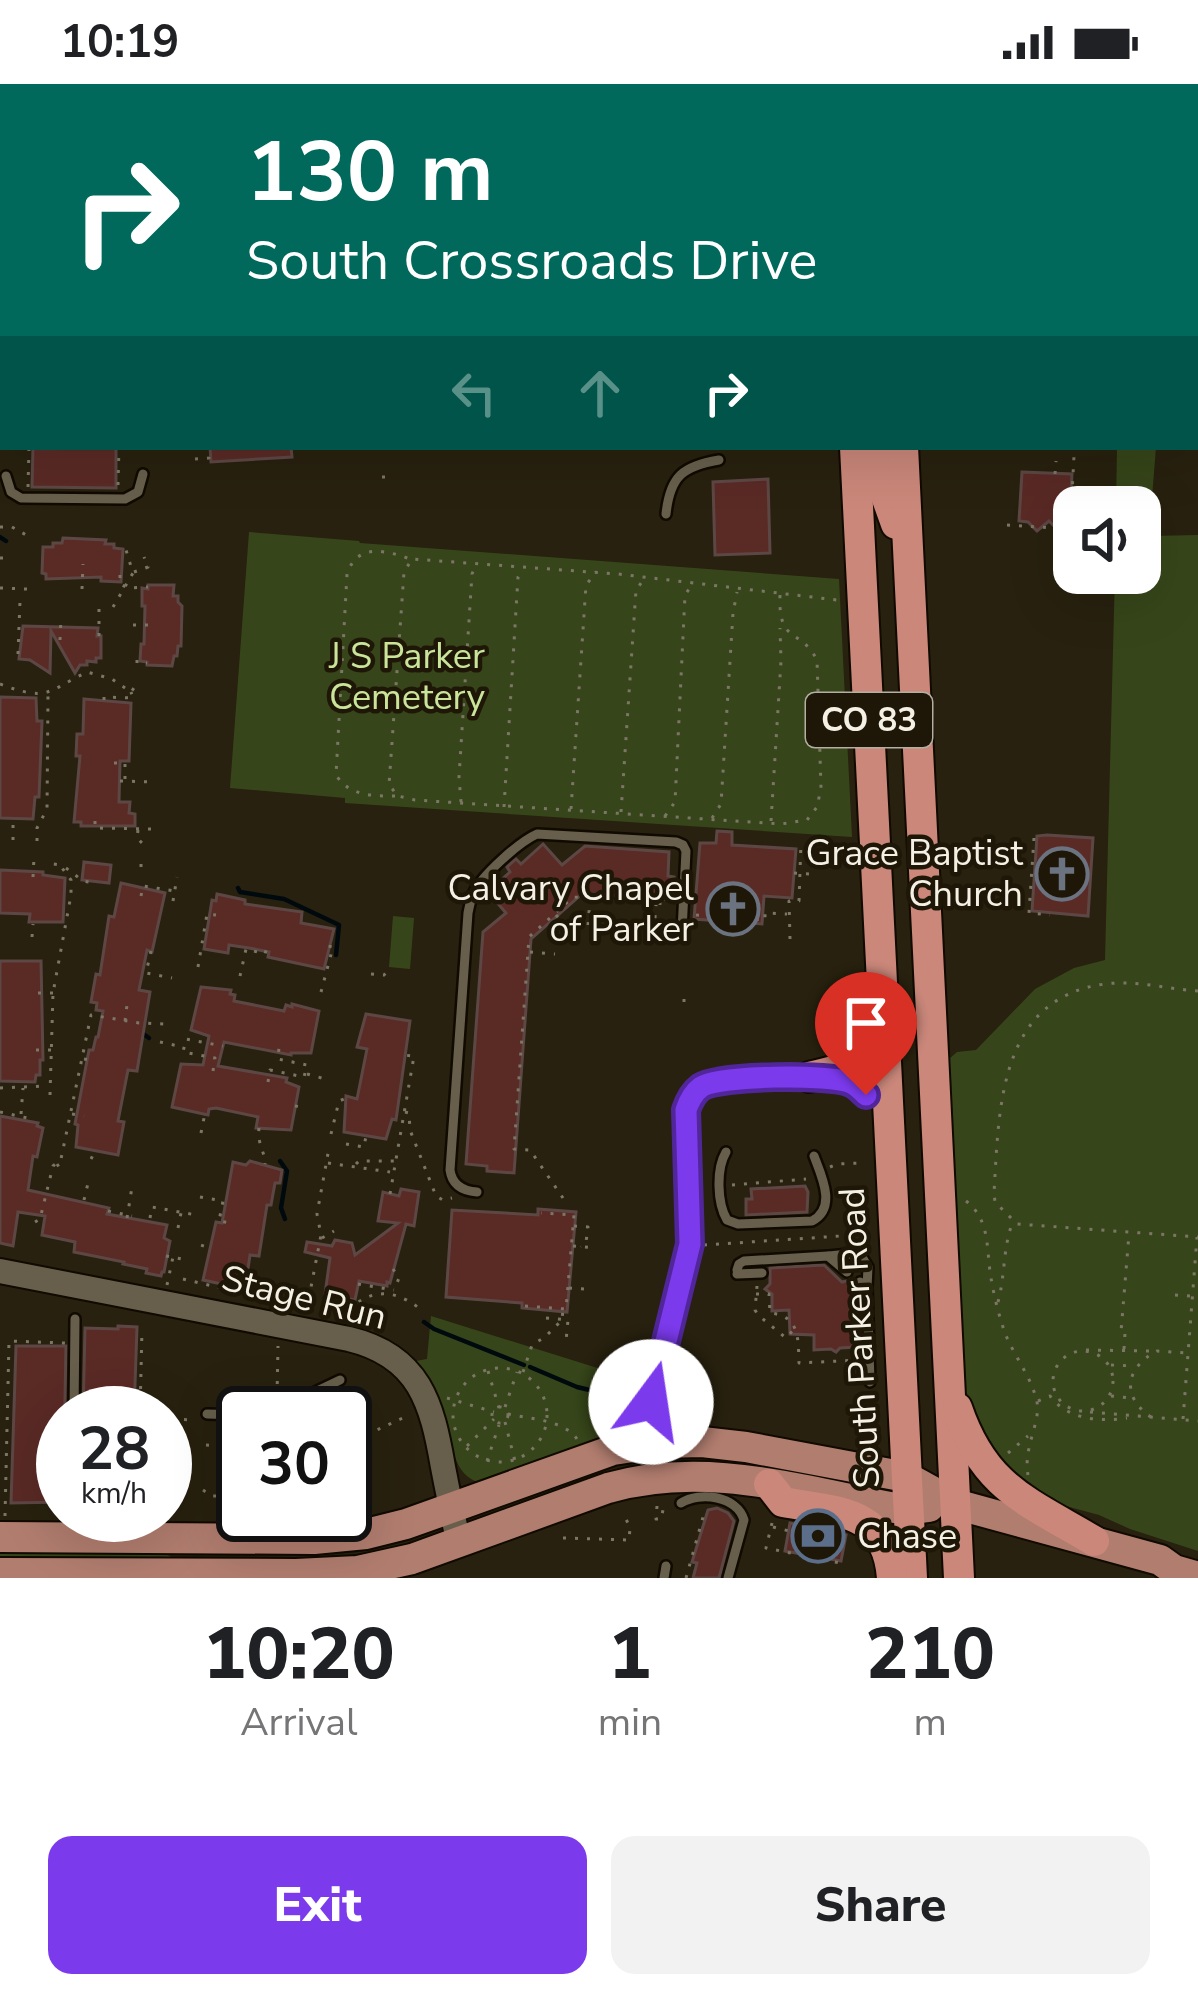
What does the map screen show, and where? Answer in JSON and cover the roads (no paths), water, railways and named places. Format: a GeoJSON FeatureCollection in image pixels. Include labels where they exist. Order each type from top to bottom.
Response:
{"type":"FeatureCollection","features":[{"type":"Feature","properties":{"kind":"highway","name":"South Parker Road"},"geometry":{"type":"LineString","coordinates":[[855,450],[912,1578]]}},
{"type":"Feature","properties":{"kind":"highway"},"geometry":{"type":"LineString","coordinates":[[878,450],[886,496],[909,563]]}},
{"type":"Feature","properties":{"kind":"highway","name":"CO 83"},"geometry":{"type":"LineString","coordinates":[[903,450],[959,1578]]}},
{"type":"Feature","properties":{"kind":"highway"},"geometry":{"type":"LineString","coordinates":[[809,1077],[848,1068],[861,1058],[883,1006]]}},
{"type":"Feature","properties":{"kind":"highway"},"geometry":{"type":"LineString","coordinates":[[809,1077],[853,1084],[872,1102],[889,1130]]}},
{"type":"Feature","properties":{"kind":"highway"},"geometry":{"type":"LineString","coordinates":[[948,1385],[970,1442],[994,1477],[1094,1541]]}},
{"type":"Feature","properties":{"kind":"highway"},"geometry":{"type":"LineString","coordinates":[[772,1497],[849,1514],[869,1524],[887,1548],[892,1578]]}},
{"type":"Feature","properties":{"kind":"main road"},"geometry":{"type":"LineString","coordinates":[[372,1532],[581,1460],[647,1444],[702,1442],[905,1477],[955,1504],[1160,1560],[1198,1577]]}},
{"type":"Feature","properties":{"kind":"main road"},"geometry":{"type":"LineString","coordinates":[[531,1516],[549,1496],[635,1465],[647,1444]]}},
{"type":"Feature","properties":{"kind":"main road"},"geometry":{"type":"LineString","coordinates":[[0,1573],[323,1574],[373,1568],[459,1543],[608,1488],[664,1476],[717,1476],[772,1497],[907,1510],[955,1504]]}},
{"type":"Feature","properties":{"kind":"main road"},"geometry":{"type":"LineString","coordinates":[[3,1531],[216,1536]]}},
{"type":"Feature","properties":{"kind":"main road"},"geometry":{"type":"LineString","coordinates":[[267,1574],[270,1563],[279,1558],[351,1549],[360,1542]]}},
{"type":"Feature","properties":{"kind":"main road"},"geometry":{"type":"LineString","coordinates":[[1160,1560],[1198,1563]]}},
{"type":"Feature","properties":{"kind":"street"},"geometry":{"type":"LineString","coordinates":[[647,1444],[650,1410],[690,1244],[688,1104],[702,1086],[718,1080],[809,1077]]}},
{"type":"Feature","properties":{"kind":"street","name":"Stage Run"},"geometry":{"type":"LineString","coordinates":[[0,1271],[349,1339],[391,1355],[414,1379],[432,1412],[459,1543]]}},
{"type":"Feature","properties":{"kind":"lane"},"geometry":{"type":"LineString","coordinates":[[666,514],[675,481],[686,469],[719,460]]}},
{"type":"Feature","properties":{"kind":"lane"},"geometry":{"type":"LineString","coordinates":[[6,476],[11,492],[21,498],[125,499],[138,491],[143,474]]}},
{"type":"Feature","properties":{"kind":"lane"},"geometry":{"type":"LineString","coordinates":[[477,1192],[466,1192],[451,1178],[450,1170],[468,913],[481,881],[524,840],[537,835],[676,842],[686,851],[682,932]]}},
{"type":"Feature","properties":{"kind":"lane"},"geometry":{"type":"LineString","coordinates":[[726,1152],[719,1164],[721,1209],[727,1220],[738,1224],[820,1217],[825,1191],[814,1156]]}},
{"type":"Feature","properties":{"kind":"lane"},"geometry":{"type":"LineString","coordinates":[[760,1276],[737,1272],[739,1264],[849,1254],[862,1257],[868,1267],[863,1285],[870,1382]]}},
{"type":"Feature","properties":{"kind":"lane"},"geometry":{"type":"LineString","coordinates":[[828,1256],[847,1272]]}},
{"type":"Feature","properties":{"kind":"lane"},"geometry":{"type":"LineString","coordinates":[[75,1386],[76,1319]]}},
{"type":"Feature","properties":{"kind":"lane"},"geometry":{"type":"LineString","coordinates":[[327,1386],[340,1380]]}},
{"type":"Feature","properties":{"kind":"lane"},"geometry":{"type":"LineString","coordinates":[[203,1417],[216,1416]]}},
{"type":"Feature","properties":{"kind":"lane"},"geometry":{"type":"LineString","coordinates":[[681,1503],[708,1497],[742,1511],[744,1520],[728,1578]]}},
{"type":"Feature","properties":{"kind":"waterway"},"geometry":{"type":"LineString","coordinates":[[0,537],[6,541]]}},
{"type":"Feature","properties":{"kind":"waterway"},"geometry":{"type":"LineString","coordinates":[[238,888],[284,899],[339,925],[336,955]]}},
{"type":"Feature","properties":{"kind":"waterway"},"geometry":{"type":"LineString","coordinates":[[139,1031],[149,1038]]}},
{"type":"Feature","properties":{"kind":"waterway"},"geometry":{"type":"LineString","coordinates":[[280,1161],[287,1171],[281,1208],[285,1219]]}},
{"type":"Feature","properties":{"kind":"waterway"},"geometry":{"type":"LineString","coordinates":[[424,1322],[524,1365]]}},
{"type":"Feature","properties":{"kind":"waterway"},"geometry":{"type":"LineString","coordinates":[[530,1367],[577,1387],[631,1400]]}},
{"type":"Feature","properties":{"kind":"waterway"},"geometry":{"type":"LineString","coordinates":[[665,1412],[683,1401]]}},
{"type":"Feature","properties":{"kind":"place","name":"Grace Baptist Church"},"geometry":{"type":"Point","coordinates":[1062,874]}},
{"type":"Feature","properties":{"kind":"place","name":"Calvary Chapel of Parker"},"geometry":{"type":"Point","coordinates":[733,909]}},
{"type":"Feature","properties":{"kind":"place","name":"Chase"},"geometry":{"type":"Point","coordinates":[818,1536]}},
{"type":"Feature","properties":{"kind":"park label","name":"J S Parker Cemetery"},"geometry":{"type":"Point","coordinates":[407,676]}}]}
